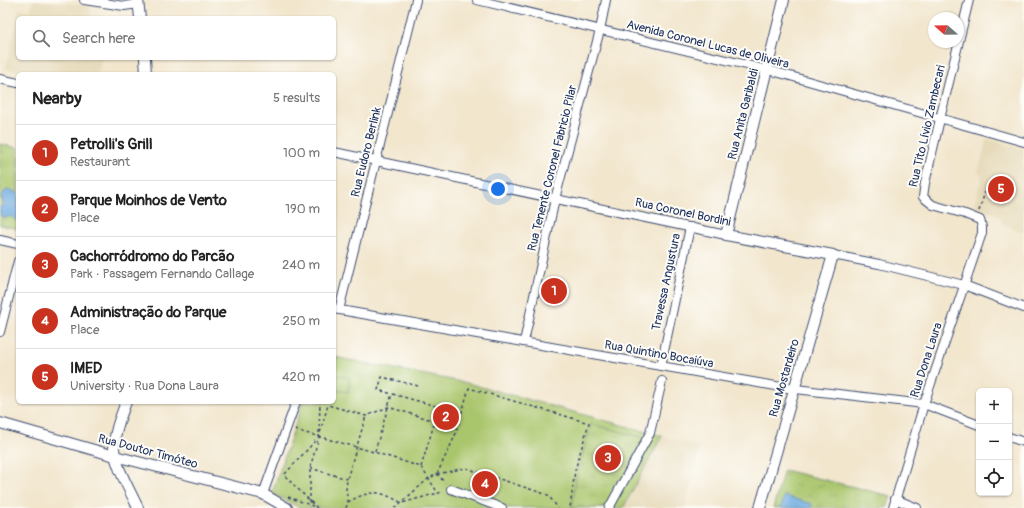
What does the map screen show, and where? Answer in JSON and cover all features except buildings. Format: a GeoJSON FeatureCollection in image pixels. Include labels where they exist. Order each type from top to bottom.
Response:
{"type":"FeatureCollection","features":[{"type":"Feature","properties":{"kind":"main road","name":"Rua Anita Garibaldi"},"geometry":{"type":"LineString","coordinates":[[726,235],[784,0]]}},
{"type":"Feature","properties":{"kind":"main road"},"geometry":{"type":"LineString","coordinates":[[139,2],[140,16]]}},
{"type":"Feature","properties":{"kind":"main road"},"geometry":{"type":"LineString","coordinates":[[144,60],[146,72]]}},
{"type":"Feature","properties":{"kind":"main road","name":"Rua Coronel Bordini"},"geometry":{"type":"LineString","coordinates":[[726,235],[833,255]]}},
{"type":"Feature","properties":{"kind":"main road","name":"Rua Mostardeiro"},"geometry":{"type":"LineString","coordinates":[[760,508],[833,255]]}},
{"type":"Feature","properties":{"kind":"main road"},"geometry":{"type":"LineString","coordinates":[[125,404],[116,433],[114,446],[115,456],[138,508]]}},
{"type":"Feature","properties":{"kind":"main road","name":"Rua Doutor Timóteo"},"geometry":{"type":"LineString","coordinates":[[0,423],[115,456],[263,494],[287,508]]}},
{"type":"Feature","properties":{"kind":"street"},"geometry":{"type":"LineString","coordinates":[[84,0],[124,6],[139,2]]}},
{"type":"Feature","properties":{"kind":"street","name":"Rua Eudoro Berlink"},"geometry":{"type":"LineString","coordinates":[[336,309],[376,162],[416,0]]}},
{"type":"Feature","properties":{"kind":"street","name":"Avenida Coronel Lucas de Oliveira"},"geometry":{"type":"LineString","coordinates":[[477,0],[767,70],[1024,142]]}},
{"type":"Feature","properties":{"kind":"street","name":"Rua Tenente Coronel Fabricio Pilar"},"geometry":{"type":"LineString","coordinates":[[524,342],[555,199],[600,30],[606,0]]}},
{"type":"Feature","properties":{"kind":"street","name":"Rua Tito Lívio Zambecari"},"geometry":{"type":"LineString","coordinates":[[969,0],[925,183],[924,197],[933,205],[977,219]]}},
{"type":"Feature","properties":{"kind":"street"},"geometry":{"type":"LineString","coordinates":[[0,79],[16,83]]}},
{"type":"Feature","properties":{"kind":"street","name":"Rua Coronel Bordini"},"geometry":{"type":"LineString","coordinates":[[336,152],[726,235]]}},
{"type":"Feature","properties":{"kind":"street","name":"Rua Dona Laura"},"geometry":{"type":"LineString","coordinates":[[893,508],[924,404],[982,233],[982,227],[977,219]]}},
{"type":"Feature","properties":{"kind":"street","name":"Travessa Angustura"},"geometry":{"type":"LineString","coordinates":[[661,366],[690,227]]}},
{"type":"Feature","properties":{"kind":"street"},"geometry":{"type":"LineString","coordinates":[[0,240],[16,244]]}},
{"type":"Feature","properties":{"kind":"street","name":"Rua Coronel Bordini"},"geometry":{"type":"LineString","coordinates":[[833,255],[879,264],[964,286],[1024,308]]}},
{"type":"Feature","properties":{"kind":"street"},"geometry":{"type":"LineString","coordinates":[[0,332],[16,269]]}},
{"type":"Feature","properties":{"kind":"street","name":"Rua Quintino Bocaiúva"},"geometry":{"type":"LineString","coordinates":[[336,309],[794,389],[924,404],[976,424]]}},
{"type":"Feature","properties":{"kind":"street"},"geometry":{"type":"LineString","coordinates":[[609,508],[650,433],[662,381]]}},
{"type":"Feature","properties":{"kind":"street"},"geometry":{"type":"LineString","coordinates":[[263,494],[295,404]]}},
{"type":"Feature","properties":{"kind":"street"},"geometry":{"type":"LineString","coordinates":[[1012,438],[1024,442]]}},
{"type":"Feature","properties":{"kind":"street"},"geometry":{"type":"LineString","coordinates":[[451,490],[502,508]]}},
{"type":"Feature","properties":{"kind":"street"},"geometry":{"type":"LineString","coordinates":[[895,499],[917,508]]}},
{"type":"Feature","properties":{"kind":"path"},"geometry":{"type":"LineString","coordinates":[[977,219],[985,192]]}},
{"type":"Feature","properties":{"kind":"path"},"geometry":{"type":"LineString","coordinates":[[418,386],[382,376],[378,390],[461,413]]}},
{"type":"Feature","properties":{"kind":"path"},"geometry":{"type":"LineString","coordinates":[[438,474],[455,436],[469,388],[589,424],[575,470],[570,508]]}},
{"type":"Feature","properties":{"kind":"path"},"geometry":{"type":"LineString","coordinates":[[374,452],[392,394]]}},
{"type":"Feature","properties":{"kind":"path"},"geometry":{"type":"LineString","coordinates":[[316,508],[284,475],[319,437],[320,404]]}},
{"type":"Feature","properties":{"kind":"path"},"geometry":{"type":"LineString","coordinates":[[310,503],[310,468],[328,405],[366,416],[388,407],[435,421],[421,467]]}},
{"type":"Feature","properties":{"kind":"path"},"geometry":{"type":"LineString","coordinates":[[346,508],[348,502],[346,490],[348,479],[366,416]]}},
{"type":"Feature","properties":{"kind":"path"},"geometry":{"type":"LineString","coordinates":[[287,427],[421,467],[438,493]]}},
{"type":"Feature","properties":{"kind":"path"},"geometry":{"type":"LineString","coordinates":[[310,468],[348,479]]}},
{"type":"Feature","properties":{"kind":"path"},"geometry":{"type":"LineString","coordinates":[[395,508],[428,479],[438,474],[466,468],[548,495],[558,508]]}},
{"type":"Feature","properties":{"kind":"path"},"geometry":{"type":"LineString","coordinates":[[348,502],[363,495],[375,493],[385,494],[402,503],[451,490],[438,474]]}},
{"type":"Feature","properties":{"kind":"shaded area"},"geometry":{"type":"Polygon","coordinates":[[[33,0],[90,6],[91,16],[17,16],[19,9],[31,11],[33,0]]]}},
{"type":"Feature","properties":{"kind":"shaded area"},"geometry":{"type":"Polygon","coordinates":[[[16,23],[16,60],[102,60],[98,72],[18,72],[6,69],[16,23]]]}},
{"type":"Feature","properties":{"kind":"shaded area"},"geometry":{"type":"Polygon","coordinates":[[[987,139],[1024,149],[1024,232],[1003,224],[998,215],[974,207],[982,175],[978,173],[987,139]]]}},
{"type":"Feature","properties":{"kind":"shaded area"},"geometry":{"type":"Polygon","coordinates":[[[662,436],[701,447],[684,508],[623,508],[662,436]]]}},
{"type":"Feature","properties":{"kind":"green space"},"geometry":{"type":"Polygon","coordinates":[[[0,144],[16,148],[16,229],[0,225],[0,144]]]}},
{"type":"Feature","properties":{"kind":"green space"},"geometry":{"type":"Polygon","coordinates":[[[336,357],[467,383],[662,436],[623,508],[300,508],[272,493],[302,404],[336,404],[336,357]]]}},
{"type":"Feature","properties":{"kind":"green space"},"geometry":{"type":"Polygon","coordinates":[[[336,375],[350,378],[348,392],[336,389],[336,375]]]}},
{"type":"Feature","properties":{"kind":"green space"},"geometry":{"type":"Polygon","coordinates":[[[591,424],[645,438],[606,508],[572,508],[576,478],[591,424]]]}},
{"type":"Feature","properties":{"kind":"green space"},"geometry":{"type":"Polygon","coordinates":[[[784,470],[891,496],[887,508],[773,508],[784,470]]]}},
{"type":"Feature","properties":{"kind":"water"},"geometry":{"type":"Polygon","coordinates":[[[9,190],[16,192],[16,220],[11,216],[5,218],[0,215],[0,207],[4,204],[2,195],[5,191],[9,190]]]}},
{"type":"Feature","properties":{"kind":"water"},"geometry":{"type":"Polygon","coordinates":[[[784,496],[812,504],[811,508],[781,508],[784,496]]]}},
{"type":"Feature","properties":{"kind":"place","name":"IMED"},"geometry":{"type":"Point","coordinates":[1001,189]}},
{"type":"Feature","properties":{"kind":"place","name":"Petrolli's Grill"},"geometry":{"type":"Point","coordinates":[554,291]}},
{"type":"Feature","properties":{"kind":"place","name":"Parque Moinhos de Vento"},"geometry":{"type":"Point","coordinates":[446,417]}},
{"type":"Feature","properties":{"kind":"place","name":"Cachorródromo do Parcão"},"geometry":{"type":"Point","coordinates":[608,458]}},
{"type":"Feature","properties":{"kind":"place","name":"Administração do Parque"},"geometry":{"type":"Point","coordinates":[485,484]}}]}
